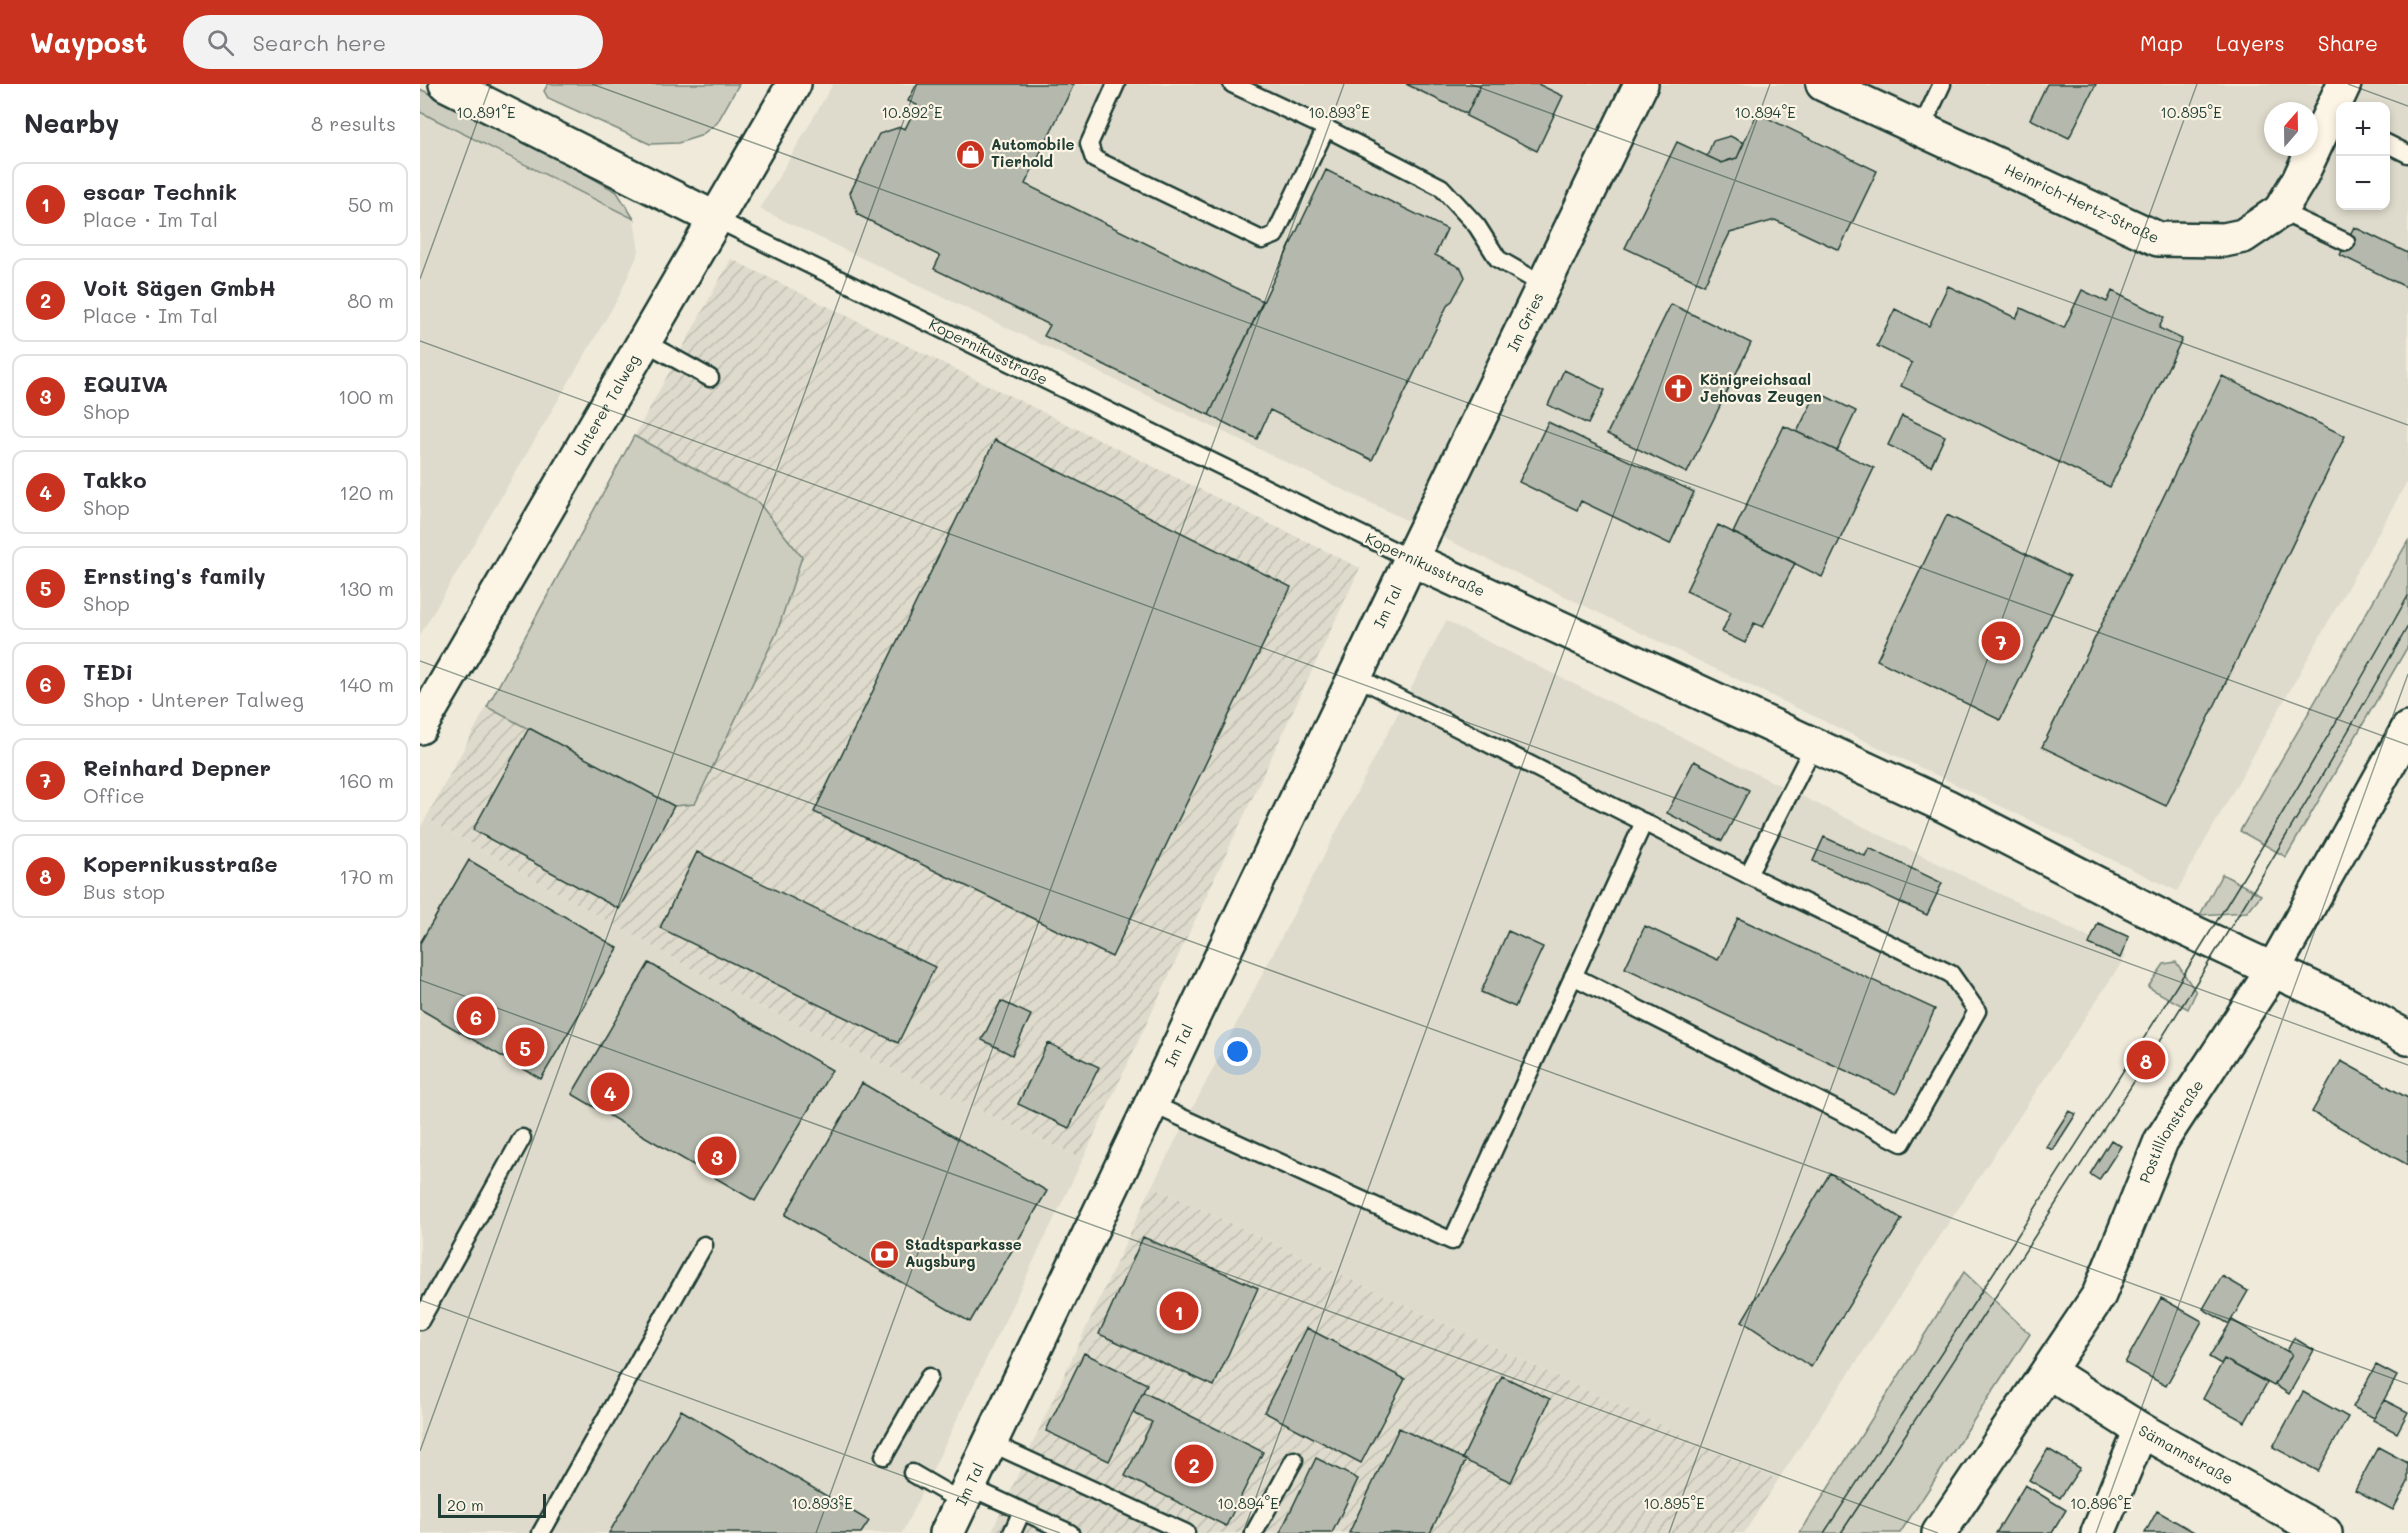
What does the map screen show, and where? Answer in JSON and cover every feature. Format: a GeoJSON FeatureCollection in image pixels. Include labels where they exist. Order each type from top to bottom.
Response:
{"type":"FeatureCollection","features":[{"type":"Feature","properties":{"kind":"street","name":"Kopernikusstraße"},"geometry":{"type":"LineString","coordinates":[[446,84],[716,219]]}},
{"type":"Feature","properties":{"kind":"street","name":"Unterer Talweg"},"geometry":{"type":"LineString","coordinates":[[420,727],[794,84]]}},
{"type":"Feature","properties":{"kind":"street","name":"Heinrich-Hertz-Straße"},"geometry":{"type":"LineString","coordinates":[[1824,84],[2158,238],[2224,240],[2243,236],[2280,211],[2335,119],[2344,84]]}},
{"type":"Feature","properties":{"kind":"street","name":"Im Gries"},"geometry":{"type":"LineString","coordinates":[[1411,559],[1637,85]]}},
{"type":"Feature","properties":{"kind":"street","name":"Kopernikusstraße"},"geometry":{"type":"LineString","coordinates":[[1411,559],[1989,826],[2175,924],[2342,1002],[2408,1038]]}},
{"type":"Feature","properties":{"kind":"street","name":"Im Tal"},"geometry":{"type":"LineString","coordinates":[[947,1533],[1411,559]]}},
{"type":"Feature","properties":{"kind":"street","name":"Postillionstraße"},"geometry":{"type":"LineString","coordinates":[[1939,1533],[2099,1295],[2161,1141],[2273,970],[2408,729]]}},
{"type":"Feature","properties":{"kind":"street","name":"Sämannstraße"},"geometry":{"type":"LineString","coordinates":[[2049,1372],[2141,1430],[2325,1533]]}},
{"type":"Feature","properties":{"kind":"street"},"geometry":{"type":"LineString","coordinates":[[2098,1533],[2141,1430]]}},
{"type":"Feature","properties":{"kind":"lane"},"geometry":{"type":"LineString","coordinates":[[1116,84],[1089,144],[1094,159],[1262,240],[1275,236],[1326,128]]}},
{"type":"Feature","properties":{"kind":"lane"},"geometry":{"type":"LineString","coordinates":[[1232,84],[1326,128],[1441,187],[1477,226],[1498,259],[1543,285]]}},
{"type":"Feature","properties":{"kind":"lane"},"geometry":{"type":"LineString","coordinates":[[1921,129],[1942,84]]}},
{"type":"Feature","properties":{"kind":"lane"},"geometry":{"type":"LineString","coordinates":[[2390,145],[2408,154]]}},
{"type":"Feature","properties":{"kind":"lane"},"geometry":{"type":"LineString","coordinates":[[2280,211],[2346,243]]}},
{"type":"Feature","properties":{"kind":"lane","name":"Kopernikusstraße"},"geometry":{"type":"LineString","coordinates":[[716,219],[1411,559]]}},
{"type":"Feature","properties":{"kind":"lane"},"geometry":{"type":"LineString","coordinates":[[643,341],[710,378]]}},
{"type":"Feature","properties":{"kind":"lane"},"geometry":{"type":"LineString","coordinates":[[1355,676],[1748,875],[1951,974],[1977,1011],[1902,1143],[1573,976]]}},
{"type":"Feature","properties":{"kind":"lane"},"geometry":{"type":"LineString","coordinates":[[1748,875],[1814,745]]}},
{"type":"Feature","properties":{"kind":"lane"},"geometry":{"type":"LineString","coordinates":[[1152,1104],[1452,1241],[1644,822]]}},
{"type":"Feature","properties":{"kind":"lane"},"geometry":{"type":"LineString","coordinates":[[420,1321],[522,1138]]}},
{"type":"Feature","properties":{"kind":"lane"},"geometry":{"type":"LineString","coordinates":[[541,1533],[704,1245]]}},
{"type":"Feature","properties":{"kind":"lane"},"geometry":{"type":"LineString","coordinates":[[884,1456],[929,1377]]}},
{"type":"Feature","properties":{"kind":"lane"},"geometry":{"type":"LineString","coordinates":[[991,1443],[1186,1533]]}},
{"type":"Feature","properties":{"kind":"lane"},"geometry":{"type":"LineString","coordinates":[[1254,1533],[1294,1460]]}},
{"type":"Feature","properties":{"kind":"lane"},"geometry":{"type":"LineString","coordinates":[[912,1473],[966,1494],[1022,1511],[1070,1533]]}},
{"type":"Feature","properties":{"kind":"lane"},"geometry":{"type":"LineString","coordinates":[[1012,1533],[1022,1511]]}},
{"type":"Feature","properties":{"kind":"shaded area"},"geometry":{"type":"Polygon","coordinates":[[[548,84],[739,84],[717,123],[700,136],[678,143],[650,144],[548,98],[544,91],[548,84]]]}},
{"type":"Feature","properties":{"kind":"shaded area"},"geometry":{"type":"Polygon","coordinates":[[[833,84],[2408,84],[2408,480],[2177,891],[760,209],[833,84]]]}},
{"type":"Feature","properties":{"kind":"shaded area"},"geometry":{"type":"Polygon","coordinates":[[[420,89],[529,142],[617,192],[634,219],[420,112],[420,89]]]}},
{"type":"Feature","properties":{"kind":"shaded area"},"geometry":{"type":"Polygon","coordinates":[[[420,112],[634,219],[639,252],[617,300],[420,635],[420,112]]]}},
{"type":"Feature","properties":{"kind":"shaded area"},"geometry":{"type":"Polygon","coordinates":[[[731,259],[1360,568],[1083,1159],[747,1000],[426,818],[731,259]]]}},
{"type":"Feature","properties":{"kind":"shaded area"},"geometry":{"type":"Polygon","coordinates":[[[634,436],[758,502],[802,557],[777,632],[695,804],[674,806],[487,707],[634,436]]]}},
{"type":"Feature","properties":{"kind":"shaded area"},"geometry":{"type":"Polygon","coordinates":[[[2408,541],[2408,646],[2286,857],[2240,831],[2408,541]]]}},
{"type":"Feature","properties":{"kind":"shaded area"},"geometry":{"type":"Polygon","coordinates":[[[1446,621],[2126,956],[1778,1480],[1152,1186],[1446,621]]]}},
{"type":"Feature","properties":{"kind":"shaded area"},"geometry":{"type":"Polygon","coordinates":[[[426,818],[747,1000],[1083,1159],[902,1533],[420,1533],[420,828],[426,818]]]}},
{"type":"Feature","properties":{"kind":"shaded area"},"geometry":{"type":"Polygon","coordinates":[[[2222,874],[2261,895],[2247,912],[2200,915],[2222,874]]]}},
{"type":"Feature","properties":{"kind":"shaded area"},"geometry":{"type":"Polygon","coordinates":[[[2176,962],[2196,992],[2188,1009],[2148,987],[2164,964],[2176,962]]]}},
{"type":"Feature","properties":{"kind":"shaded area"},"geometry":{"type":"Polygon","coordinates":[[[1152,1186],[1778,1480],[1744,1533],[991,1533],[1152,1186]]]}},
{"type":"Feature","properties":{"kind":"shaded area"},"geometry":{"type":"Polygon","coordinates":[[[1964,1272],[2030,1334],[1900,1533],[1800,1533],[1964,1272]]]}},
{"type":"Feature","properties":{"kind":"building"},"geometry":{"type":"Polygon","coordinates":[[[917,84],[1074,84],[1025,184],[1263,301],[1209,415],[1044,336],[1050,325],[934,269],[940,256],[858,215],[850,193],[879,134],[900,127],[905,129],[917,105],[908,101],[917,84]]]}},
{"type":"Feature","properties":{"kind":"building"},"geometry":{"type":"Polygon","coordinates":[[[1406,84],[1481,84],[1467,114],[1406,84]]]}},
{"type":"Feature","properties":{"kind":"building"},"geometry":{"type":"Polygon","coordinates":[[[1481,84],[1538,84],[1563,96],[1537,151],[1466,116],[1481,84]]]}},
{"type":"Feature","properties":{"kind":"building"},"geometry":{"type":"Polygon","coordinates":[[[2047,84],[2096,84],[2069,138],[2030,119],[2047,84]]]}},
{"type":"Feature","properties":{"kind":"building"},"geometry":{"type":"Polygon","coordinates":[[[1757,113],[1877,171],[1839,250],[1775,220],[1730,233],[1704,285],[1625,248],[1677,142],[1722,163],[1737,158],[1757,113]]]}},
{"type":"Feature","properties":{"kind":"building"},"geometry":{"type":"Polygon","coordinates":[[[1730,136],[1744,143],[1737,158],[1722,163],[1707,156],[1713,141],[1730,136]]]}},
{"type":"Feature","properties":{"kind":"building"},"geometry":{"type":"Polygon","coordinates":[[[1326,170],[1447,229],[1435,255],[1461,268],[1465,277],[1448,304],[1372,460],[1270,410],[1257,439],[1209,415],[1326,170]]]}},
{"type":"Feature","properties":{"kind":"building"},"geometry":{"type":"Polygon","coordinates":[[[2354,227],[2408,253],[2408,288],[2340,255],[2354,227]]]}},
{"type":"Feature","properties":{"kind":"building"},"geometry":{"type":"Polygon","coordinates":[[[1948,286],[2016,318],[2021,308],[2064,328],[2082,290],[2107,302],[2112,291],[2164,317],[2159,328],[2182,339],[2110,487],[1901,386],[1912,363],[1877,346],[1895,309],[1929,326],[1948,286]]]}},
{"type":"Feature","properties":{"kind":"building","name":"Königreichsaal Jehovas Zeugen"},"geometry":{"type":"Polygon","coordinates":[[[1671,304],[1751,343],[1687,473],[1607,434],[1671,304]]]}},
{"type":"Feature","properties":{"kind":"building"},"geometry":{"type":"Polygon","coordinates":[[[1564,370],[1605,390],[1588,424],[1548,405],[1564,370]]]}},
{"type":"Feature","properties":{"kind":"building"},"geometry":{"type":"Polygon","coordinates":[[[2222,376],[2345,436],[2166,806],[2042,747],[2222,376]]]}},
{"type":"Feature","properties":{"kind":"building"},"geometry":{"type":"Polygon","coordinates":[[[1817,392],[1856,411],[1837,451],[1797,432],[1817,392]]]}},
{"type":"Feature","properties":{"kind":"building"},"geometry":{"type":"Polygon","coordinates":[[[1902,416],[1945,436],[1931,466],[1888,445],[1902,416]]]}},
{"type":"Feature","properties":{"kind":"building"},"geometry":{"type":"Polygon","coordinates":[[[1548,422],[1694,492],[1670,544],[1581,501],[1577,510],[1519,482],[1548,422]]]}},
{"type":"Feature","properties":{"kind":"building"},"geometry":{"type":"Polygon","coordinates":[[[1784,426],[1874,468],[1822,577],[1733,533],[1784,426]]]}},
{"type":"Feature","properties":{"kind":"building"},"geometry":{"type":"Polygon","coordinates":[[[995,440],[1291,587],[1112,957],[814,812],[995,440]]]}},
{"type":"Feature","properties":{"kind":"building"},"geometry":{"type":"Polygon","coordinates":[[[1947,515],[2070,576],[2000,720],[1877,660],[1947,515]]]}},
{"type":"Feature","properties":{"kind":"building"},"geometry":{"type":"Polygon","coordinates":[[[1718,525],[1795,563],[1763,627],[1754,623],[1745,643],[1722,632],[1731,612],[1686,591],[1718,525]]]}},
{"type":"Feature","properties":{"kind":"building"},"geometry":{"type":"Polygon","coordinates":[[[529,728],[674,806],[619,909],[473,830],[529,728]]]}},
{"type":"Feature","properties":{"kind":"building"},"geometry":{"type":"Polygon","coordinates":[[[1694,761],[1749,790],[1722,841],[1667,813],[1694,761]]]}},
{"type":"Feature","properties":{"kind":"building"},"geometry":{"type":"Polygon","coordinates":[[[1824,837],[1865,856],[1869,848],[1942,883],[1927,915],[1813,861],[1824,837]]]}},
{"type":"Feature","properties":{"kind":"building"},"geometry":{"type":"Polygon","coordinates":[[[697,852],[935,967],[898,1043],[660,928],[697,852]]]}},
{"type":"Feature","properties":{"kind":"building"},"geometry":{"type":"Polygon","coordinates":[[[469,860],[618,948],[541,1079],[420,1009],[420,943],[469,860]]]}},
{"type":"Feature","properties":{"kind":"building"},"geometry":{"type":"Polygon","coordinates":[[[1738,918],[1935,1009],[1896,1094],[1625,968],[1645,926],[1718,960],[1738,918]]]}},
{"type":"Feature","properties":{"kind":"building"},"geometry":{"type":"Polygon","coordinates":[[[2098,923],[2129,937],[2120,958],[2089,944],[2098,923]]]}},
{"type":"Feature","properties":{"kind":"building"},"geometry":{"type":"Polygon","coordinates":[[[1508,931],[1543,947],[1515,1007],[1481,992],[1508,931]]]}},
{"type":"Feature","properties":{"kind":"building"},"geometry":{"type":"Polygon","coordinates":[[[649,963],[832,1070],[755,1201],[572,1094],[649,963]]]}},
{"type":"Feature","properties":{"kind":"building"},"geometry":{"type":"Polygon","coordinates":[[[1001,1001],[1031,1015],[1012,1055],[982,1040],[1001,1001]]]}},
{"type":"Feature","properties":{"kind":"building"},"geometry":{"type":"Polygon","coordinates":[[[1048,1043],[1099,1067],[1069,1128],[1018,1104],[1048,1043]]]}},
{"type":"Feature","properties":{"kind":"building"},"geometry":{"type":"Polygon","coordinates":[[[2341,1061],[2408,1098],[2408,1165],[2312,1112],[2341,1061]]]}},
{"type":"Feature","properties":{"kind":"building"},"geometry":{"type":"Polygon","coordinates":[[[862,1083],[1047,1191],[970,1322],[785,1215],[862,1083]]]}},
{"type":"Feature","properties":{"kind":"building"},"geometry":{"type":"Polygon","coordinates":[[[2069,1111],[2076,1114],[2053,1150],[2046,1147],[2069,1111]]]}},
{"type":"Feature","properties":{"kind":"building"},"geometry":{"type":"Polygon","coordinates":[[[2111,1140],[2121,1146],[2099,1180],[2090,1174],[2111,1140]]]}},
{"type":"Feature","properties":{"kind":"building"},"geometry":{"type":"Polygon","coordinates":[[[1830,1173],[1902,1219],[1811,1367],[1742,1321],[1830,1173]]]}},
{"type":"Feature","properties":{"kind":"building"},"geometry":{"type":"Polygon","coordinates":[[[1143,1237],[1258,1288],[1214,1386],[1099,1334],[1143,1237]]]}},
{"type":"Feature","properties":{"kind":"building"},"geometry":{"type":"Polygon","coordinates":[[[2222,1276],[2248,1291],[2229,1324],[2203,1309],[2222,1276]]]}},
{"type":"Feature","properties":{"kind":"building"},"geometry":{"type":"Polygon","coordinates":[[[2161,1298],[2202,1321],[2166,1386],[2125,1363],[2161,1298]]]}},
{"type":"Feature","properties":{"kind":"building"},"geometry":{"type":"Polygon","coordinates":[[[2232,1320],[2292,1354],[2274,1386],[2224,1359],[2221,1364],[2209,1357],[2232,1320]]]}},
{"type":"Feature","properties":{"kind":"building"},"geometry":{"type":"Polygon","coordinates":[[[1307,1328],[1405,1379],[1361,1463],[1264,1412],[1307,1328]]]}},
{"type":"Feature","properties":{"kind":"building"},"geometry":{"type":"Polygon","coordinates":[[[2294,1338],[2314,1350],[2289,1394],[2275,1385],[2292,1354],[2287,1351],[2294,1338]]]}},
{"type":"Feature","properties":{"kind":"building"},"geometry":{"type":"Polygon","coordinates":[[[1084,1353],[1147,1384],[1109,1461],[1046,1431],[1084,1353]]]}},
{"type":"Feature","properties":{"kind":"building"},"geometry":{"type":"Polygon","coordinates":[[[2224,1359],[2267,1383],[2245,1422],[2203,1399],[2224,1359]]]}},
{"type":"Feature","properties":{"kind":"building"},"geometry":{"type":"Polygon","coordinates":[[[2376,1365],[2397,1376],[2374,1418],[2353,1407],[2376,1365]]]}},
{"type":"Feature","properties":{"kind":"building"},"geometry":{"type":"Polygon","coordinates":[[[1502,1376],[1550,1399],[1511,1482],[1462,1459],[1502,1376]]]}},
{"type":"Feature","properties":{"kind":"building"},"geometry":{"type":"Polygon","coordinates":[[[1143,1392],[1263,1452],[1226,1526],[1125,1476],[1152,1422],[1133,1413],[1143,1392]]]}},
{"type":"Feature","properties":{"kind":"building"},"geometry":{"type":"Polygon","coordinates":[[[2303,1392],[2348,1417],[2318,1471],[2273,1447],[2303,1392]]]}},
{"type":"Feature","properties":{"kind":"building"},"geometry":{"type":"Polygon","coordinates":[[[2384,1400],[2408,1412],[2397,1433],[2373,1420],[2384,1400]]]}},
{"type":"Feature","properties":{"kind":"building"},"geometry":{"type":"Polygon","coordinates":[[[681,1410],[869,1521],[861,1533],[609,1533],[681,1410]]]}},
{"type":"Feature","properties":{"kind":"building"},"geometry":{"type":"Polygon","coordinates":[[[1399,1428],[1466,1460],[1430,1533],[1349,1533],[1399,1428]]]}},
{"type":"Feature","properties":{"kind":"building"},"geometry":{"type":"Polygon","coordinates":[[[2378,1447],[2408,1463],[2408,1482],[2393,1510],[2355,1490],[2378,1447]]]}},
{"type":"Feature","properties":{"kind":"building"},"geometry":{"type":"Polygon","coordinates":[[[2048,1449],[2080,1468],[2060,1498],[2029,1480],[2048,1449]]]}},
{"type":"Feature","properties":{"kind":"building"},"geometry":{"type":"Polygon","coordinates":[[[1316,1458],[1358,1479],[1332,1533],[1280,1533],[1316,1458]]]}},
{"type":"Feature","properties":{"kind":"building"},"geometry":{"type":"Polygon","coordinates":[[[2025,1485],[2066,1510],[2052,1533],[1996,1533],[2025,1485]]]}},
{"type":"Feature","properties":{"kind":"building"},"geometry":{"type":"Polygon","coordinates":[[[2157,1511],[2196,1533],[2145,1533],[2157,1511]]]}},
{"type":"Feature","properties":{"kind":"tram line"},"geometry":{"type":"LineString","coordinates":[[1824,1533],[2050,1186],[2198,952],[2270,835],[2408,596]]}},
{"type":"Feature","properties":{"kind":"tram line"},"geometry":{"type":"LineString","coordinates":[[1841,1533],[2204,971],[2342,742],[2408,626]]}},
{"type":"Feature","properties":{"kind":"place","name":"Automobile Tierhold"},"geometry":{"type":"Point","coordinates":[970,154]}},
{"type":"Feature","properties":{"kind":"place","name":"Königreichsaal Jehovas Zeugen"},"geometry":{"type":"Point","coordinates":[1679,389]}},
{"type":"Feature","properties":{"kind":"place","name":"Reinhard Depner"},"geometry":{"type":"Point","coordinates":[2001,641]}},
{"type":"Feature","properties":{"kind":"place","name":"TEDi"},"geometry":{"type":"Point","coordinates":[476,1016]}},
{"type":"Feature","properties":{"kind":"place","name":"Ernsting's family"},"geometry":{"type":"Point","coordinates":[525,1047]}},
{"type":"Feature","properties":{"kind":"place","name":"Kopernikusstraße"},"geometry":{"type":"Point","coordinates":[2146,1060]}},
{"type":"Feature","properties":{"kind":"place","name":"Takko"},"geometry":{"type":"Point","coordinates":[610,1092]}},
{"type":"Feature","properties":{"kind":"place","name":"EQUIVA"},"geometry":{"type":"Point","coordinates":[717,1156]}},
{"type":"Feature","properties":{"kind":"place","name":"Stadtsparkasse Augsburg"},"geometry":{"type":"Point","coordinates":[884,1254]}},
{"type":"Feature","properties":{"kind":"place","name":"escar Technik"},"geometry":{"type":"Point","coordinates":[1179,1311]}},
{"type":"Feature","properties":{"kind":"place","name":"Voit Sägen GmbH"},"geometry":{"type":"Point","coordinates":[1194,1464]}}]}
